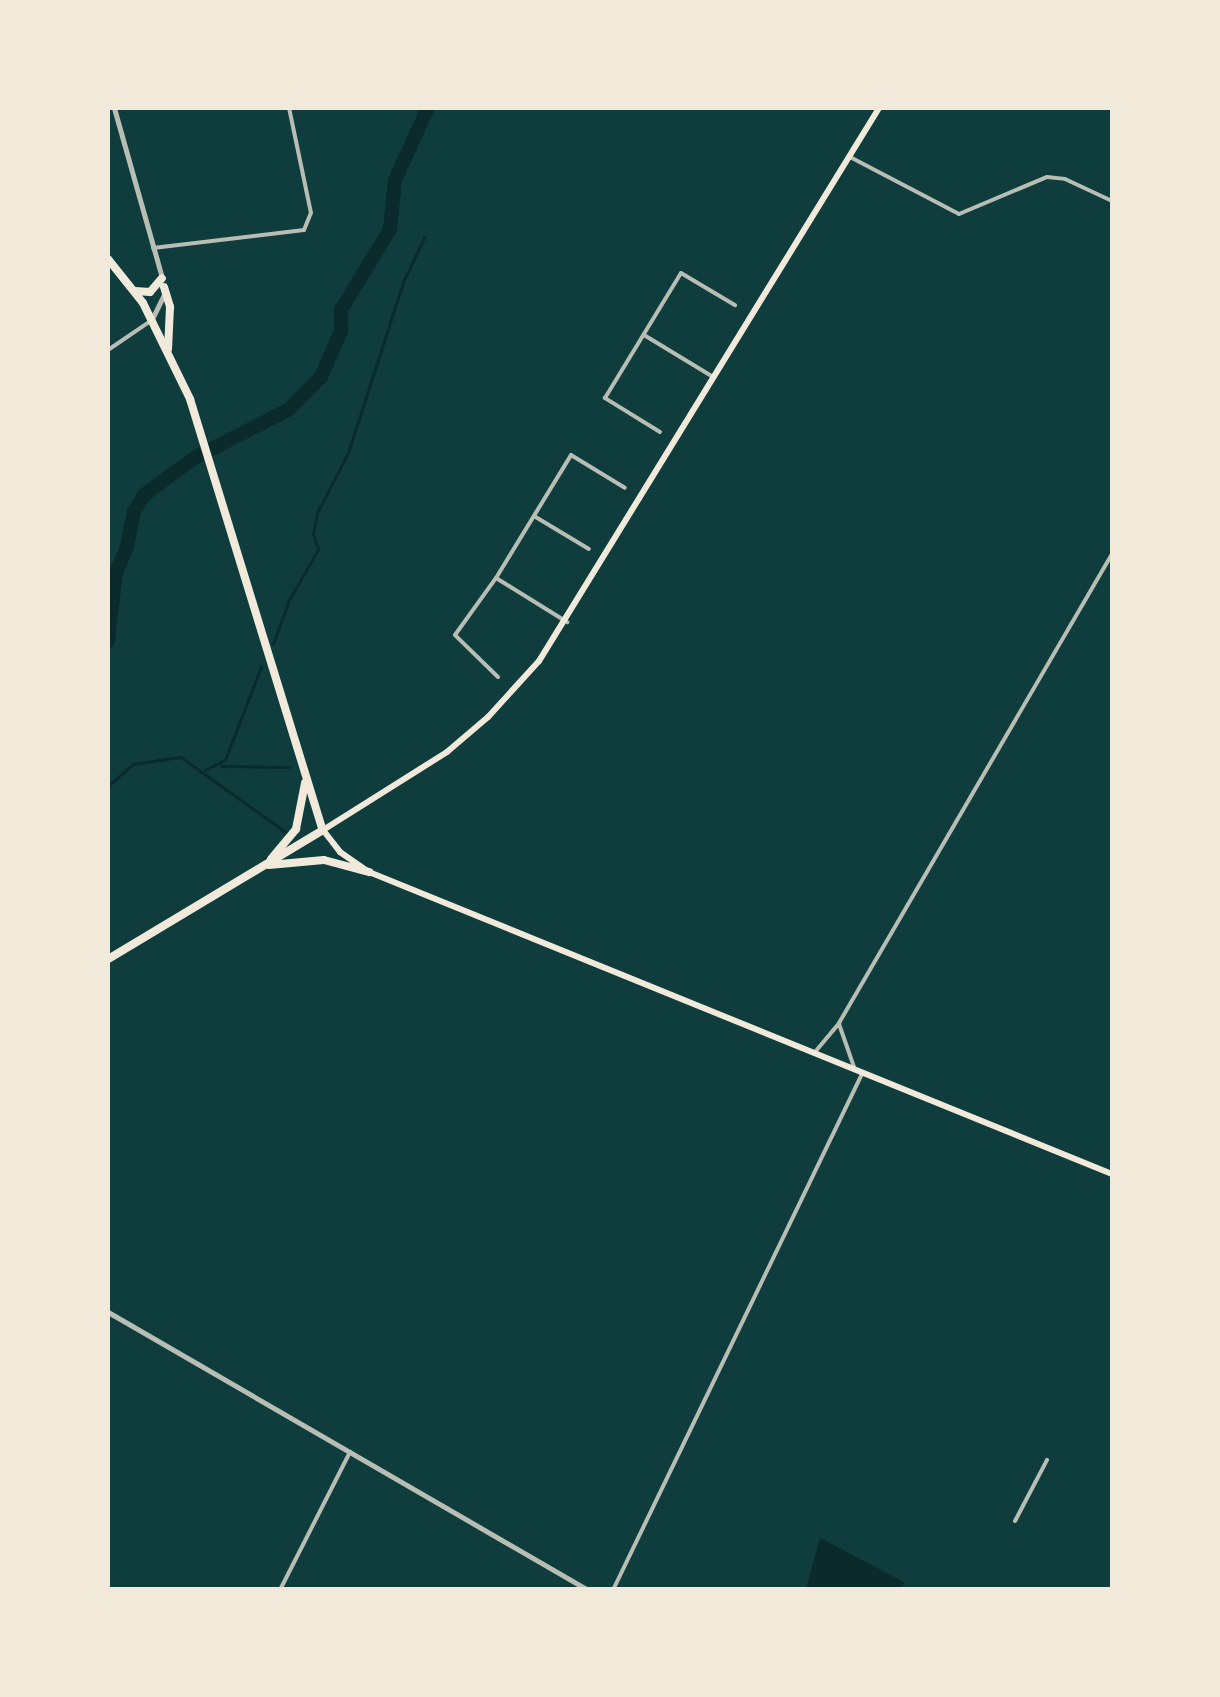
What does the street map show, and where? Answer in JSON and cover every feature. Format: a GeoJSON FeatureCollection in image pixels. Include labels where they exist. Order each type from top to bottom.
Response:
{"type":"FeatureCollection","features":[{"type":"Feature","properties":{"kind":"main road"},"geometry":{"type":"LineString","coordinates":[[108,959],[426,768],[471,733],[514,691],[567,622],[877,110]]}},
{"type":"Feature","properties":{"kind":"main road"},"geometry":{"type":"LineString","coordinates":[[108,259],[135,291],[168,349],[202,437],[323,830],[340,852],[369,872]]}},
{"type":"Feature","properties":{"kind":"main road"},"geometry":{"type":"LineString","coordinates":[[135,291],[150,292],[163,282],[170,307],[168,349]]}},
{"type":"Feature","properties":{"kind":"main road"},"geometry":{"type":"LineString","coordinates":[[265,866],[296,829],[306,778]]}},
{"type":"Feature","properties":{"kind":"main road"},"geometry":{"type":"LineString","coordinates":[[265,866],[324,860],[369,872],[1112,1174]]}},
{"type":"Feature","properties":{"kind":"street"},"geometry":{"type":"LineString","coordinates":[[108,350],[152,320],[164,299],[163,282],[114,108]]}},
{"type":"Feature","properties":{"kind":"street"},"geometry":{"type":"LineString","coordinates":[[153,248],[300,232],[310,212],[289,108]]}},
{"type":"Feature","properties":{"kind":"street"},"geometry":{"type":"LineString","coordinates":[[866,108],[877,110]]}},
{"type":"Feature","properties":{"kind":"street"},"geometry":{"type":"LineString","coordinates":[[850,157],[959,214],[1047,177],[1065,179],[1112,202]]}},
{"type":"Feature","properties":{"kind":"street"},"geometry":{"type":"LineString","coordinates":[[660,432],[606,398],[681,273],[735,305]]}},
{"type":"Feature","properties":{"kind":"street"},"geometry":{"type":"LineString","coordinates":[[644,335],[715,379]]}},
{"type":"Feature","properties":{"kind":"street"},"geometry":{"type":"LineString","coordinates":[[498,677],[455,635],[496,578],[571,456],[625,488]]}},
{"type":"Feature","properties":{"kind":"street"},"geometry":{"type":"LineString","coordinates":[[534,516],[588,549]]}},
{"type":"Feature","properties":{"kind":"street"},"geometry":{"type":"LineString","coordinates":[[813,1054],[838,1023],[1112,554]]}},
{"type":"Feature","properties":{"kind":"street"},"geometry":{"type":"LineString","coordinates":[[496,578],[567,622]]}},
{"type":"Feature","properties":{"kind":"street"},"geometry":{"type":"LineString","coordinates":[[613,1590],[859,1072],[838,1023]]}},
{"type":"Feature","properties":{"kind":"street"},"geometry":{"type":"LineString","coordinates":[[108,1312],[588,1590]]}},
{"type":"Feature","properties":{"kind":"street"},"geometry":{"type":"LineString","coordinates":[[280,1590],[350,1452]]}},
{"type":"Feature","properties":{"kind":"street"},"geometry":{"type":"LineString","coordinates":[[1015,1521],[1047,1460]]}},
{"type":"Feature","properties":{"kind":"water"},"geometry":{"type":"Polygon","coordinates":[[[820,1538],[904,1582],[902,1589],[806,1589],[820,1538]]]}},
{"type":"Feature","properties":{"kind":"waterway"},"geometry":{"type":"LineString","coordinates":[[108,641],[116,572],[127,547],[134,512],[144,495],[196,457],[288,410],[321,377],[341,331],[341,310],[390,229],[395,180],[428,108]]}},
{"type":"Feature","properties":{"kind":"waterway"},"geometry":{"type":"LineString","coordinates":[[273,644],[289,600],[318,550],[313,534],[317,513],[348,453],[404,280],[424,238]]}},
{"type":"Feature","properties":{"kind":"waterway"},"geometry":{"type":"LineString","coordinates":[[205,770],[225,760],[261,667]]}},
{"type":"Feature","properties":{"kind":"waterway"},"geometry":{"type":"LineString","coordinates":[[108,786],[133,764],[181,757],[287,833]]}},
{"type":"Feature","properties":{"kind":"waterway"},"geometry":{"type":"LineString","coordinates":[[221,766],[289,767]]}}]}
